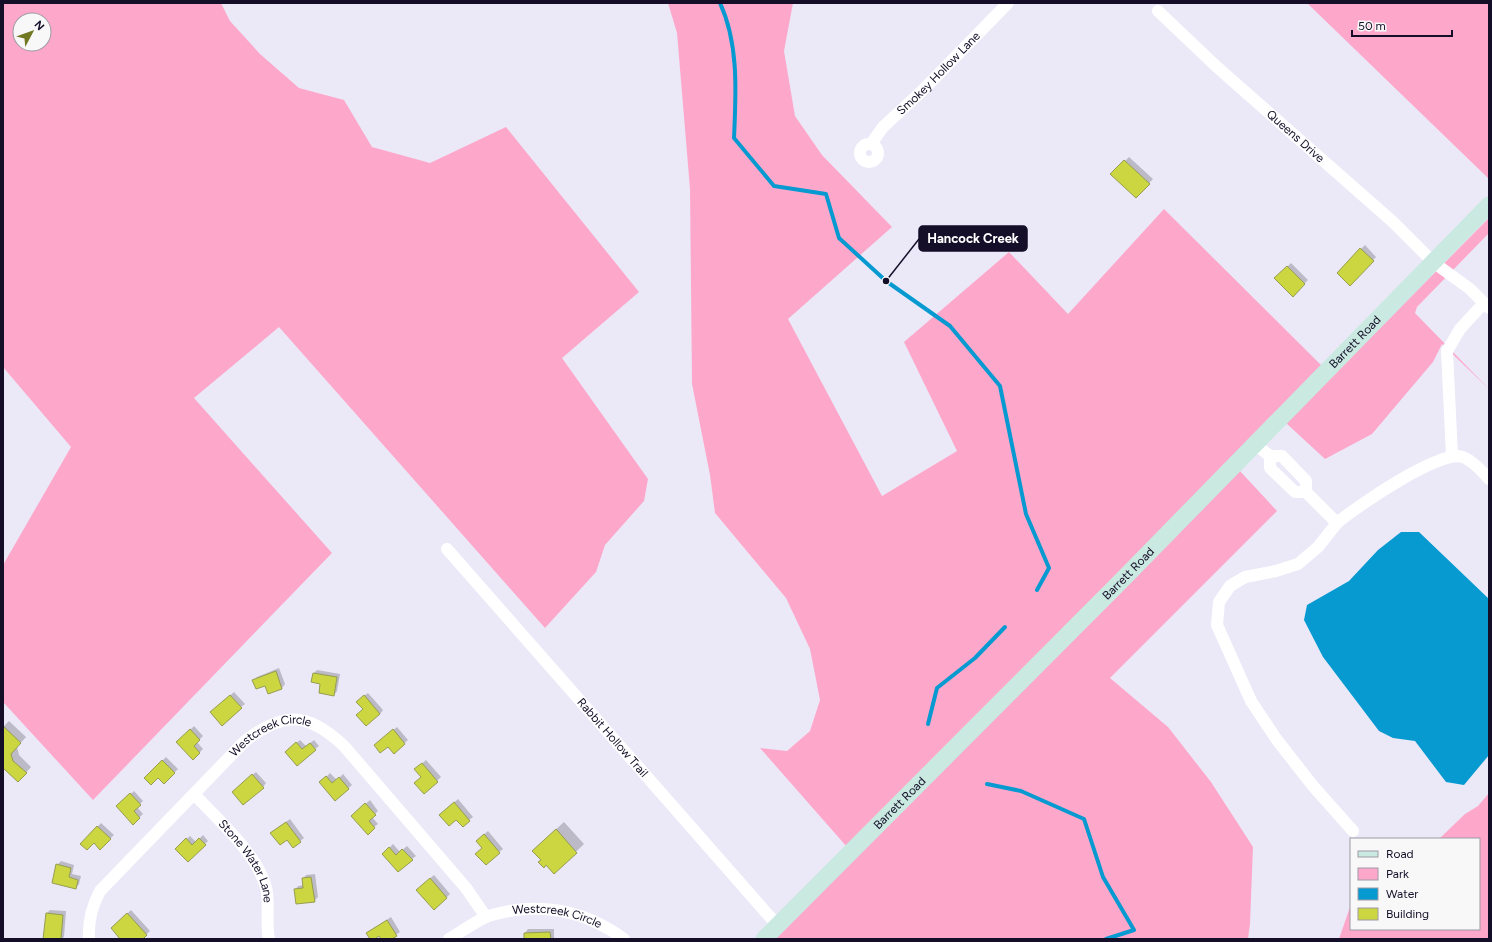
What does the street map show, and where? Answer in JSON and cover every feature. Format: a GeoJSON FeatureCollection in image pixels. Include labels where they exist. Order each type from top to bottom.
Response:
{"type":"FeatureCollection","features":[{"type":"Feature","properties":{"kind":"street","name":"Smokey Hollow Lane"},"geometry":{"type":"LineString","coordinates":[[871,144],[883,127],[921,92],[1008,3]]}},
{"type":"Feature","properties":{"kind":"street","name":"Queens Drive"},"geometry":{"type":"LineString","coordinates":[[1158,11],[1217,67],[1393,222],[1433,262],[1470,289],[1486,306]]}},
{"type":"Feature","properties":{"kind":"street","name":"Barrett Road"},"geometry":{"type":"LineString","coordinates":[[764,939],[1255,444],[1489,205]]}},
{"type":"Feature","properties":{"kind":"street"},"geometry":{"type":"LineString","coordinates":[[1452,456],[1447,350],[1460,328],[1486,306]]}},
{"type":"Feature","properties":{"kind":"street"},"geometry":{"type":"LineString","coordinates":[[1255,444],[1270,456],[1282,456],[1306,481],[1306,492]]}},
{"type":"Feature","properties":{"kind":"street"},"geometry":{"type":"LineString","coordinates":[[1270,456],[1270,468],[1295,492],[1306,492],[1337,523]]}},
{"type":"Feature","properties":{"kind":"street"},"geometry":{"type":"LineString","coordinates":[[1353,831],[1277,740],[1251,701],[1217,625],[1219,602],[1230,586],[1245,577],[1276,571],[1298,564],[1318,547],[1337,523],[1374,496],[1429,465],[1452,456],[1463,457],[1489,479]]}},
{"type":"Feature","properties":{"kind":"street","name":"Rabbit Hollow Trail"},"geometry":{"type":"LineString","coordinates":[[447,549],[778,926]]}},
{"type":"Feature","properties":{"kind":"street","name":"Westcreek Circle"},"geometry":{"type":"LineString","coordinates":[[89,939],[88,928],[93,904],[100,891],[195,795],[245,741],[264,727],[284,720],[304,720],[327,730],[344,746],[466,888],[486,917]]}},
{"type":"Feature","properties":{"kind":"street","name":"Stone Water Lane"},"geometry":{"type":"LineString","coordinates":[[195,795],[253,860],[265,884],[268,900],[267,929],[269,939]]}},
{"type":"Feature","properties":{"kind":"street","name":"Westcreek Circle"},"geometry":{"type":"LineString","coordinates":[[449,939],[486,917],[521,909],[541,908],[585,916],[611,929],[624,939]]}},
{"type":"Feature","properties":{"kind":"green space"},"geometry":{"type":"Polygon","coordinates":[[[3,3],[221,3],[230,21],[260,54],[299,88],[344,100],[372,147],[430,163],[506,127],[639,292],[562,358],[648,479],[644,501],[605,545],[596,572],[545,628],[279,327],[194,398],[332,553],[93,800],[3,702],[3,565],[71,447],[3,367],[3,3]]]}},
{"type":"Feature","properties":{"kind":"green space"},"geometry":{"type":"Polygon","coordinates":[[[668,3],[793,3],[784,51],[795,116],[822,155],[892,227],[788,319],[882,496],[957,451],[904,342],[1009,252],[1068,314],[1164,209],[1322,366],[847,847],[760,748],[787,751],[810,731],[820,700],[810,649],[786,598],[715,513],[710,475],[692,384],[690,189],[677,33],[668,3]]]}},
{"type":"Feature","properties":{"kind":"green space"},"geometry":{"type":"Polygon","coordinates":[[[1307,3],[1489,3],[1489,179],[1307,3]]]}},
{"type":"Feature","properties":{"kind":"green space"},"geometry":{"type":"Polygon","coordinates":[[[1489,218],[1489,233],[1417,307],[1415,313],[1489,389],[1442,344],[1433,362],[1372,434],[1325,459],[1286,423],[1251,458],[1489,218]]]}},
{"type":"Feature","properties":{"kind":"green space"},"geometry":{"type":"Polygon","coordinates":[[[1239,470],[1277,511],[1110,678],[1168,727],[1211,782],[1253,847],[1248,939],[774,939],[1239,470]]]}},
{"type":"Feature","properties":{"kind":"green space"},"geometry":{"type":"Polygon","coordinates":[[[1489,793],[1489,939],[1339,939],[1350,907],[1350,930],[1480,930],[1480,838],[1440,838],[1465,814],[1478,806],[1489,793]]]}},
{"type":"Feature","properties":{"kind":"water"},"geometry":{"type":"Polygon","coordinates":[[[1401,532],[1419,532],[1489,599],[1489,755],[1464,785],[1446,782],[1415,741],[1393,738],[1379,731],[1323,657],[1304,620],[1307,605],[1349,581],[1378,550],[1401,532]]]}},
{"type":"Feature","properties":{"kind":"building"},"geometry":{"type":"Polygon","coordinates":[[[1124,160],[1150,184],[1136,198],[1110,174],[1124,160]]]}},
{"type":"Feature","properties":{"kind":"building"},"geometry":{"type":"Polygon","coordinates":[[[1360,248],[1374,261],[1350,286],[1337,273],[1360,248]]]}},
{"type":"Feature","properties":{"kind":"building"},"geometry":{"type":"Polygon","coordinates":[[[1287,266],[1305,284],[1293,297],[1274,278],[1287,266]]]}},
{"type":"Feature","properties":{"kind":"building"},"geometry":{"type":"Polygon","coordinates":[[[276,671],[282,689],[268,694],[265,686],[256,689],[252,680],[276,671]]]}},
{"type":"Feature","properties":{"kind":"building"},"geometry":{"type":"Polygon","coordinates":[[[313,673],[337,677],[334,696],[319,693],[320,684],[311,682],[313,673]]]}},
{"type":"Feature","properties":{"kind":"building"},"geometry":{"type":"Polygon","coordinates":[[[230,695],[242,708],[222,726],[210,712],[230,695]]]}},
{"type":"Feature","properties":{"kind":"building"},"geometry":{"type":"Polygon","coordinates":[[[364,695],[380,714],[366,726],[356,715],[363,709],[356,702],[364,695]]]}},
{"type":"Feature","properties":{"kind":"building"},"geometry":{"type":"Polygon","coordinates":[[[3,726],[21,743],[11,754],[13,761],[27,773],[18,782],[3,768],[3,726]]]}},
{"type":"Feature","properties":{"kind":"building"},"geometry":{"type":"Polygon","coordinates":[[[190,729],[200,740],[194,746],[200,753],[193,760],[176,742],[190,729]]]}},
{"type":"Feature","properties":{"kind":"building"},"geometry":{"type":"Polygon","coordinates":[[[393,729],[405,744],[394,754],[388,747],[380,753],[374,745],[393,729]]]}},
{"type":"Feature","properties":{"kind":"building"},"geometry":{"type":"Polygon","coordinates":[[[296,742],[302,749],[310,743],[316,750],[297,766],[285,752],[296,742]]]}},
{"type":"Feature","properties":{"kind":"building"},"geometry":{"type":"Polygon","coordinates":[[[162,760],[175,773],[164,784],[158,778],[151,785],[144,778],[162,760]]]}},
{"type":"Feature","properties":{"kind":"building"},"geometry":{"type":"Polygon","coordinates":[[[422,763],[438,782],[424,794],[414,783],[421,777],[414,769],[422,763]]]}},
{"type":"Feature","properties":{"kind":"building"},"geometry":{"type":"Polygon","coordinates":[[[252,774],[264,788],[243,805],[232,792],[252,774]]]}},
{"type":"Feature","properties":{"kind":"building"},"geometry":{"type":"Polygon","coordinates":[[[326,776],[332,783],[339,777],[349,789],[335,801],[319,782],[326,776]]]}},
{"type":"Feature","properties":{"kind":"building"},"geometry":{"type":"Polygon","coordinates":[[[130,793],[141,805],[134,811],[140,818],[133,825],[116,806],[130,793]]]}},
{"type":"Feature","properties":{"kind":"building"},"geometry":{"type":"Polygon","coordinates":[[[454,802],[470,821],[463,827],[456,820],[449,826],[439,815],[454,802]]]}},
{"type":"Feature","properties":{"kind":"building"},"geometry":{"type":"Polygon","coordinates":[[[365,803],[376,815],[369,821],[375,828],[368,835],[351,816],[365,803]]]}},
{"type":"Feature","properties":{"kind":"building"},"geometry":{"type":"Polygon","coordinates":[[[286,822],[301,842],[293,848],[287,840],[280,845],[270,833],[286,822]]]}},
{"type":"Feature","properties":{"kind":"building"},"geometry":{"type":"Polygon","coordinates":[[[97,826],[111,839],[100,850],[94,843],[87,850],[80,844],[97,826]]]}},
{"type":"Feature","properties":{"kind":"building"},"geometry":{"type":"Polygon","coordinates":[[[556,829],[577,853],[554,874],[546,865],[544,868],[538,862],[541,860],[532,851],[556,829]]]}},
{"type":"Feature","properties":{"kind":"building"},"geometry":{"type":"Polygon","coordinates":[[[484,834],[500,853],[486,865],[475,854],[482,848],[476,841],[484,834]]]}},
{"type":"Feature","properties":{"kind":"building"},"geometry":{"type":"Polygon","coordinates":[[[186,838],[192,845],[199,838],[206,845],[188,862],[175,849],[186,838]]]}},
{"type":"Feature","properties":{"kind":"building"},"geometry":{"type":"Polygon","coordinates":[[[389,847],[396,855],[402,849],[413,860],[398,872],[382,854],[389,847]]]}},
{"type":"Feature","properties":{"kind":"building"},"geometry":{"type":"Polygon","coordinates":[[[56,864],[71,868],[69,877],[78,880],[76,889],[52,883],[56,864]]]}},
{"type":"Feature","properties":{"kind":"building"},"geometry":{"type":"Polygon","coordinates":[[[311,877],[315,902],[296,904],[294,889],[303,888],[302,878],[311,877]]]}},
{"type":"Feature","properties":{"kind":"building"},"geometry":{"type":"Polygon","coordinates":[[[430,878],[447,898],[434,910],[416,890],[430,878]]]}},
{"type":"Feature","properties":{"kind":"building"},"geometry":{"type":"Polygon","coordinates":[[[46,913],[63,915],[61,939],[43,939],[46,913]]]}},
{"type":"Feature","properties":{"kind":"building"},"geometry":{"type":"Polygon","coordinates":[[[127,913],[147,935],[143,939],[120,939],[111,928],[127,913]]]}},
{"type":"Feature","properties":{"kind":"building"},"geometry":{"type":"Polygon","coordinates":[[[387,920],[397,936],[392,939],[381,939],[379,936],[375,939],[370,939],[366,933],[387,920]]]}},
{"type":"Feature","properties":{"kind":"building"},"geometry":{"type":"Polygon","coordinates":[[[550,932],[551,939],[524,939],[524,933],[550,932]]]}},
{"type":"Feature","properties":{"kind":"waterway"},"geometry":{"type":"LineString","coordinates":[[720,3],[730,35],[735,69],[734,138],[774,186],[826,194],[839,238],[886,281],[950,326],[1000,386],[1026,514],[1049,568],[1037,590]]}},
{"type":"Feature","properties":{"kind":"waterway"},"geometry":{"type":"LineString","coordinates":[[928,724],[937,688],[975,658],[1005,627]]}},
{"type":"Feature","properties":{"kind":"waterway"},"geometry":{"type":"LineString","coordinates":[[987,784],[1021,791],[1084,819],[1103,877],[1134,930],[1106,939]]}},
{"type":"Feature","properties":{"kind":"place","name":"Hancock Creek"},"geometry":{"type":"Point","coordinates":[886,281]}}]}
